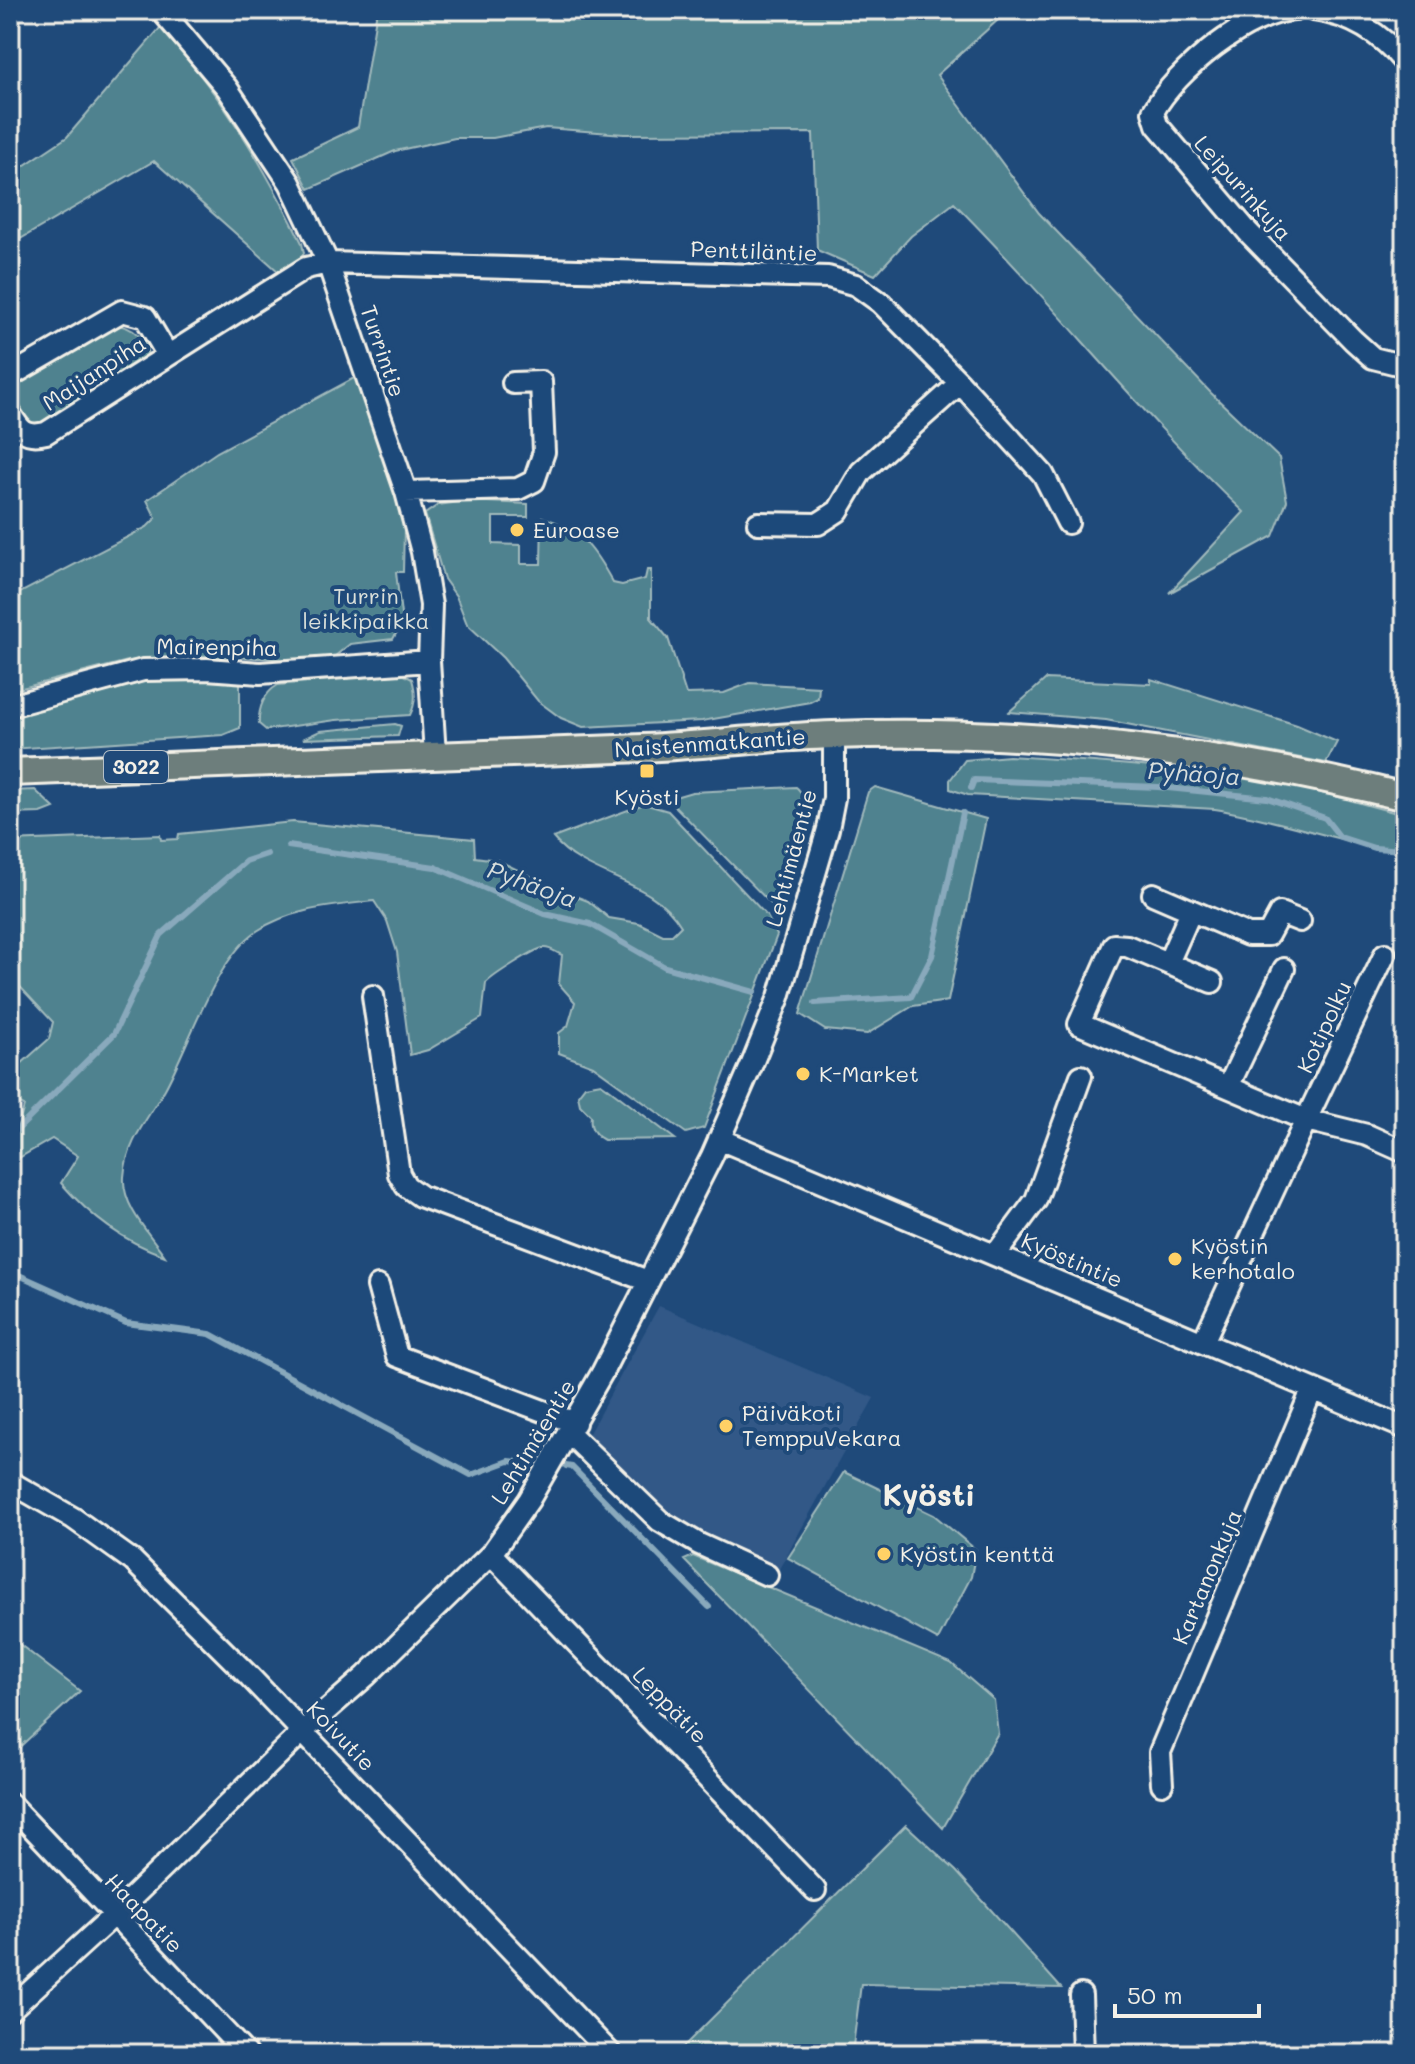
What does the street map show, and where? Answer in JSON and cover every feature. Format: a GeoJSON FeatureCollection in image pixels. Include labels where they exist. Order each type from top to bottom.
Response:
{"type":"FeatureCollection","features":[{"type":"Feature","properties":{"kind":"main road","name":"Naistenmatkantie"},"geometry":{"type":"LineString","coordinates":[[10,772],[647,748],[834,735],[919,734],[1161,751],[1275,768],[1405,797]]}},
{"type":"Feature","properties":{"kind":"street","name":"Turrintie"},"geometry":{"type":"LineString","coordinates":[[161,10],[227,88],[290,183],[328,263],[406,492],[430,594],[429,661],[435,755]]}},
{"type":"Feature","properties":{"kind":"street"},"geometry":{"type":"LineString","coordinates":[[1240,17],[1295,10]]}},
{"type":"Feature","properties":{"kind":"street"},"geometry":{"type":"LineString","coordinates":[[1314,10],[1334,13],[1367,27],[1405,63]]}},
{"type":"Feature","properties":{"kind":"street","name":"Leipurinkuja"},"geometry":{"type":"LineString","coordinates":[[1240,17],[1161,97],[1153,112],[1157,125],[1248,232],[1353,340],[1373,358],[1405,366]]}},
{"type":"Feature","properties":{"kind":"street","name":"Maijanpiha"},"geometry":{"type":"LineString","coordinates":[[10,413],[21,431],[28,435],[46,433],[306,268],[328,263]]}},
{"type":"Feature","properties":{"kind":"street","name":"Penttiläntie"},"geometry":{"type":"LineString","coordinates":[[328,263],[843,280],[881,303],[960,383],[1043,474],[1068,523]]}},
{"type":"Feature","properties":{"kind":"street","name":"Maijanpiha"},"geometry":{"type":"LineString","coordinates":[[10,376],[122,311],[137,312],[145,317],[167,354]]}},
{"type":"Feature","properties":{"kind":"street"},"geometry":{"type":"LineString","coordinates":[[406,492],[518,489],[534,481],[544,452],[541,382],[513,383]]}},
{"type":"Feature","properties":{"kind":"street"},"geometry":{"type":"LineString","coordinates":[[758,523],[818,524],[838,511],[861,472],[960,383]]}},
{"type":"Feature","properties":{"kind":"street","name":"Mairenpiha"},"geometry":{"type":"LineString","coordinates":[[10,706],[143,670],[173,668],[260,673],[429,661]]}},
{"type":"Feature","properties":{"kind":"street","name":"Lehtimäentie"},"geometry":{"type":"LineString","coordinates":[[10,2010],[113,1916],[491,1554],[572,1428],[719,1139],[779,997],[821,857],[834,798],[834,735]]}},
{"type":"Feature","properties":{"kind":"street"},"geometry":{"type":"LineString","coordinates":[[1153,894],[1259,937],[1268,935],[1280,913],[1300,921]]}},
{"type":"Feature","properties":{"kind":"street"},"geometry":{"type":"LineString","coordinates":[[1168,963],[1191,911]]}},
{"type":"Feature","properties":{"kind":"street"},"geometry":{"type":"LineString","coordinates":[[1212,982],[1127,946],[1114,945],[1079,1024],[1306,1120],[1367,1135],[1405,1152]]}},
{"type":"Feature","properties":{"kind":"street","name":"Kotipolku"},"geometry":{"type":"LineString","coordinates":[[1203,1342],[1385,954]]}},
{"type":"Feature","properties":{"kind":"street"},"geometry":{"type":"LineString","coordinates":[[1228,1087],[1284,969]]}},
{"type":"Feature","properties":{"kind":"street"},"geometry":{"type":"LineString","coordinates":[[373,996],[399,1174],[406,1186],[420,1196],[648,1281]]}},
{"type":"Feature","properties":{"kind":"street"},"geometry":{"type":"LineString","coordinates":[[996,1254],[1036,1200],[1081,1076]]}},
{"type":"Feature","properties":{"kind":"street","name":"Kyöstintie"},"geometry":{"type":"LineString","coordinates":[[719,1139],[1405,1428]]}},
{"type":"Feature","properties":{"kind":"street"},"geometry":{"type":"LineString","coordinates":[[378,1286],[397,1356],[572,1428],[660,1521],[767,1575]]}},
{"type":"Feature","properties":{"kind":"street","name":"Kartanonkuja"},"geometry":{"type":"LineString","coordinates":[[1162,1784],[1160,1752],[1312,1390]]}},
{"type":"Feature","properties":{"kind":"street","name":"Koivutie"},"geometry":{"type":"LineString","coordinates":[[10,1482],[73,1518],[133,1561],[303,1731],[611,2054]]}},
{"type":"Feature","properties":{"kind":"street","name":"Leppätie"},"geometry":{"type":"LineString","coordinates":[[491,1554],[815,1890]]}},
{"type":"Feature","properties":{"kind":"street","name":"Haapatie"},"geometry":{"type":"LineString","coordinates":[[10,1804],[246,2054]]}},
{"type":"Feature","properties":{"kind":"street"},"geometry":{"type":"LineString","coordinates":[[1081,1995],[1085,2021],[1083,2054]]}},
{"type":"Feature","properties":{"kind":"shaded area","name":"Päiväkoti TemppuVekara"},"geometry":{"type":"Polygon","coordinates":[[[659,1306],[874,1398],[769,1587],[693,1556],[650,1531],[578,1453],[659,1306]]]}},
{"type":"Feature","properties":{"kind":"green space"},"geometry":{"type":"Polygon","coordinates":[[[377,10],[1009,10],[937,75],[1039,213],[1211,393],[1279,458],[1287,501],[1273,536],[1169,593],[1244,512],[1169,437],[954,203],[911,236],[875,275],[817,250],[813,133],[624,134],[546,128],[493,138],[455,138],[395,151],[309,189],[293,158],[358,127],[377,10]]]}},
{"type":"Feature","properties":{"kind":"green space"},"geometry":{"type":"Polygon","coordinates":[[[160,28],[203,78],[256,157],[302,243],[304,253],[298,262],[279,272],[154,161],[10,245],[10,175],[67,137],[160,28]]]}},
{"type":"Feature","properties":{"kind":"green space"},"geometry":{"type":"Polygon","coordinates":[[[114,325],[133,331],[143,340],[147,359],[39,424],[23,424],[10,400],[12,385],[114,325]]]}},
{"type":"Feature","properties":{"kind":"green space","name":"Turrin leikkipaikka"},"geometry":{"type":"Polygon","coordinates":[[[356,377],[382,446],[404,527],[403,572],[396,572],[402,623],[393,639],[350,644],[329,661],[189,655],[128,661],[10,691],[10,598],[147,527],[156,518],[147,500],[217,452],[356,377]]]}},
{"type":"Feature","properties":{"kind":"green space"},"geometry":{"type":"Polygon","coordinates":[[[467,501],[528,504],[528,517],[493,517],[493,544],[521,545],[521,564],[541,564],[542,517],[577,534],[600,560],[613,583],[622,585],[645,579],[647,570],[651,570],[651,618],[668,638],[686,694],[724,693],[750,683],[819,687],[818,698],[702,721],[583,727],[561,718],[538,701],[503,658],[467,624],[456,596],[444,579],[425,514],[438,505],[467,501]]]}},
{"type":"Feature","properties":{"kind":"green space"},"geometry":{"type":"Polygon","coordinates":[[[401,673],[412,679],[415,693],[410,715],[336,720],[266,730],[259,724],[263,702],[278,685],[401,673]]]}},
{"type":"Feature","properties":{"kind":"green space"},"geometry":{"type":"Polygon","coordinates":[[[165,677],[230,677],[240,682],[240,728],[223,735],[10,749],[10,715],[109,686],[165,677]]]}},
{"type":"Feature","properties":{"kind":"green space"},"geometry":{"type":"Polygon","coordinates":[[[1046,679],[1151,684],[1151,679],[1297,725],[1337,742],[1326,763],[1106,720],[1009,712],[1046,679]]]}},
{"type":"Feature","properties":{"kind":"green space"},"geometry":{"type":"Polygon","coordinates":[[[401,726],[398,736],[303,739],[320,731],[401,726]]]}},
{"type":"Feature","properties":{"kind":"green space"},"geometry":{"type":"Polygon","coordinates":[[[1009,756],[1189,771],[1308,789],[1405,815],[1405,850],[1371,847],[1215,809],[968,795],[950,789],[950,780],[965,760],[1009,756]]]}},
{"type":"Feature","properties":{"kind":"green space"},"geometry":{"type":"Polygon","coordinates":[[[796,787],[802,796],[804,827],[787,900],[783,911],[779,912],[668,799],[692,792],[796,787]]]}},
{"type":"Feature","properties":{"kind":"green space"},"geometry":{"type":"Polygon","coordinates":[[[875,787],[986,819],[948,1001],[913,1006],[867,1034],[825,1030],[800,1014],[868,792],[875,787]]]}},
{"type":"Feature","properties":{"kind":"green space"},"geometry":{"type":"Polygon","coordinates":[[[35,790],[54,808],[41,813],[10,814],[10,791],[35,790]]]}},
{"type":"Feature","properties":{"kind":"green space"},"geometry":{"type":"Polygon","coordinates":[[[644,804],[668,811],[767,916],[777,935],[704,1128],[686,1133],[593,1066],[559,1053],[559,1033],[568,1026],[575,1002],[559,984],[562,955],[548,948],[531,953],[486,983],[482,1018],[428,1050],[410,1055],[397,952],[387,921],[374,901],[313,909],[284,917],[257,931],[228,961],[204,1004],[165,1089],[134,1142],[126,1165],[127,1198],[165,1256],[121,1235],[73,1196],[61,1183],[78,1156],[52,1139],[10,1163],[13,1140],[24,1106],[11,1099],[11,1073],[49,1039],[53,1022],[10,976],[10,841],[160,835],[161,840],[178,839],[179,834],[293,822],[474,839],[475,857],[497,860],[588,901],[609,918],[639,923],[663,935],[672,935],[681,926],[669,910],[637,888],[583,862],[553,838],[644,804]]]}},
{"type":"Feature","properties":{"kind":"green space"},"geometry":{"type":"Polygon","coordinates":[[[601,1083],[675,1139],[604,1140],[597,1136],[592,1128],[591,1116],[580,1105],[578,1095],[585,1086],[601,1083]]]}},
{"type":"Feature","properties":{"kind":"green space","name":"Kyöstin kenttä"},"geometry":{"type":"Polygon","coordinates":[[[844,1472],[934,1515],[976,1550],[971,1577],[938,1640],[788,1558],[844,1472]]]}},
{"type":"Feature","properties":{"kind":"green space"},"geometry":{"type":"Polygon","coordinates":[[[693,1556],[951,1663],[994,1700],[998,1733],[943,1828],[684,1560],[693,1556]]]}},
{"type":"Feature","properties":{"kind":"green space"},"geometry":{"type":"Polygon","coordinates":[[[10,1637],[80,1691],[10,1756],[10,1637]]]}},
{"type":"Feature","properties":{"kind":"green space"},"geometry":{"type":"Polygon","coordinates":[[[906,1825],[956,1871],[1061,1988],[861,1984],[852,2054],[676,2054],[906,1825]]]}},
{"type":"Feature","properties":{"kind":"waterway","name":"Pyhäoja"},"geometry":{"type":"LineString","coordinates":[[971,788],[974,780],[1158,787],[1267,798],[1325,818],[1340,837],[1374,848],[1405,850]]}},
{"type":"Feature","properties":{"kind":"waterway","name":"Pyhäoja"},"geometry":{"type":"LineString","coordinates":[[815,1003],[911,997],[932,956],[963,813]]}},
{"type":"Feature","properties":{"kind":"waterway","name":"Pyhäoja"},"geometry":{"type":"LineString","coordinates":[[288,846],[435,867],[545,914],[590,924],[665,967],[754,992]]}},
{"type":"Feature","properties":{"kind":"waterway","name":"Pyhäoja"},"geometry":{"type":"LineString","coordinates":[[10,1137],[114,1034],[161,935],[246,861],[267,854]]}},
{"type":"Feature","properties":{"kind":"waterway"},"geometry":{"type":"LineString","coordinates":[[10,1271],[126,1323],[210,1334],[471,1475],[509,1461],[528,1463]]}},
{"type":"Feature","properties":{"kind":"waterway"},"geometry":{"type":"LineString","coordinates":[[566,1466],[572,1467],[709,1607]]}},
{"type":"Feature","properties":{"kind":"place","name":"Euroase"},"geometry":{"type":"Point","coordinates":[517,530]}},
{"type":"Feature","properties":{"kind":"place","name":"Kyösti"},"geometry":{"type":"Point","coordinates":[647,771]}},
{"type":"Feature","properties":{"kind":"place","name":"K-Market"},"geometry":{"type":"Point","coordinates":[803,1074]}},
{"type":"Feature","properties":{"kind":"place","name":"Kyöstin kerhotalo"},"geometry":{"type":"Point","coordinates":[1175,1259]}},
{"type":"Feature","properties":{"kind":"place","name":"Päiväkoti TemppuVekara"},"geometry":{"type":"Point","coordinates":[726,1426]}},
{"type":"Feature","properties":{"kind":"place","name":"Kyöstin kenttä"},"geometry":{"type":"Point","coordinates":[884,1554]}},
{"type":"Feature","properties":{"kind":"district","name":"Kyösti"},"geometry":{"type":"Point","coordinates":[929,1496]}}]}
